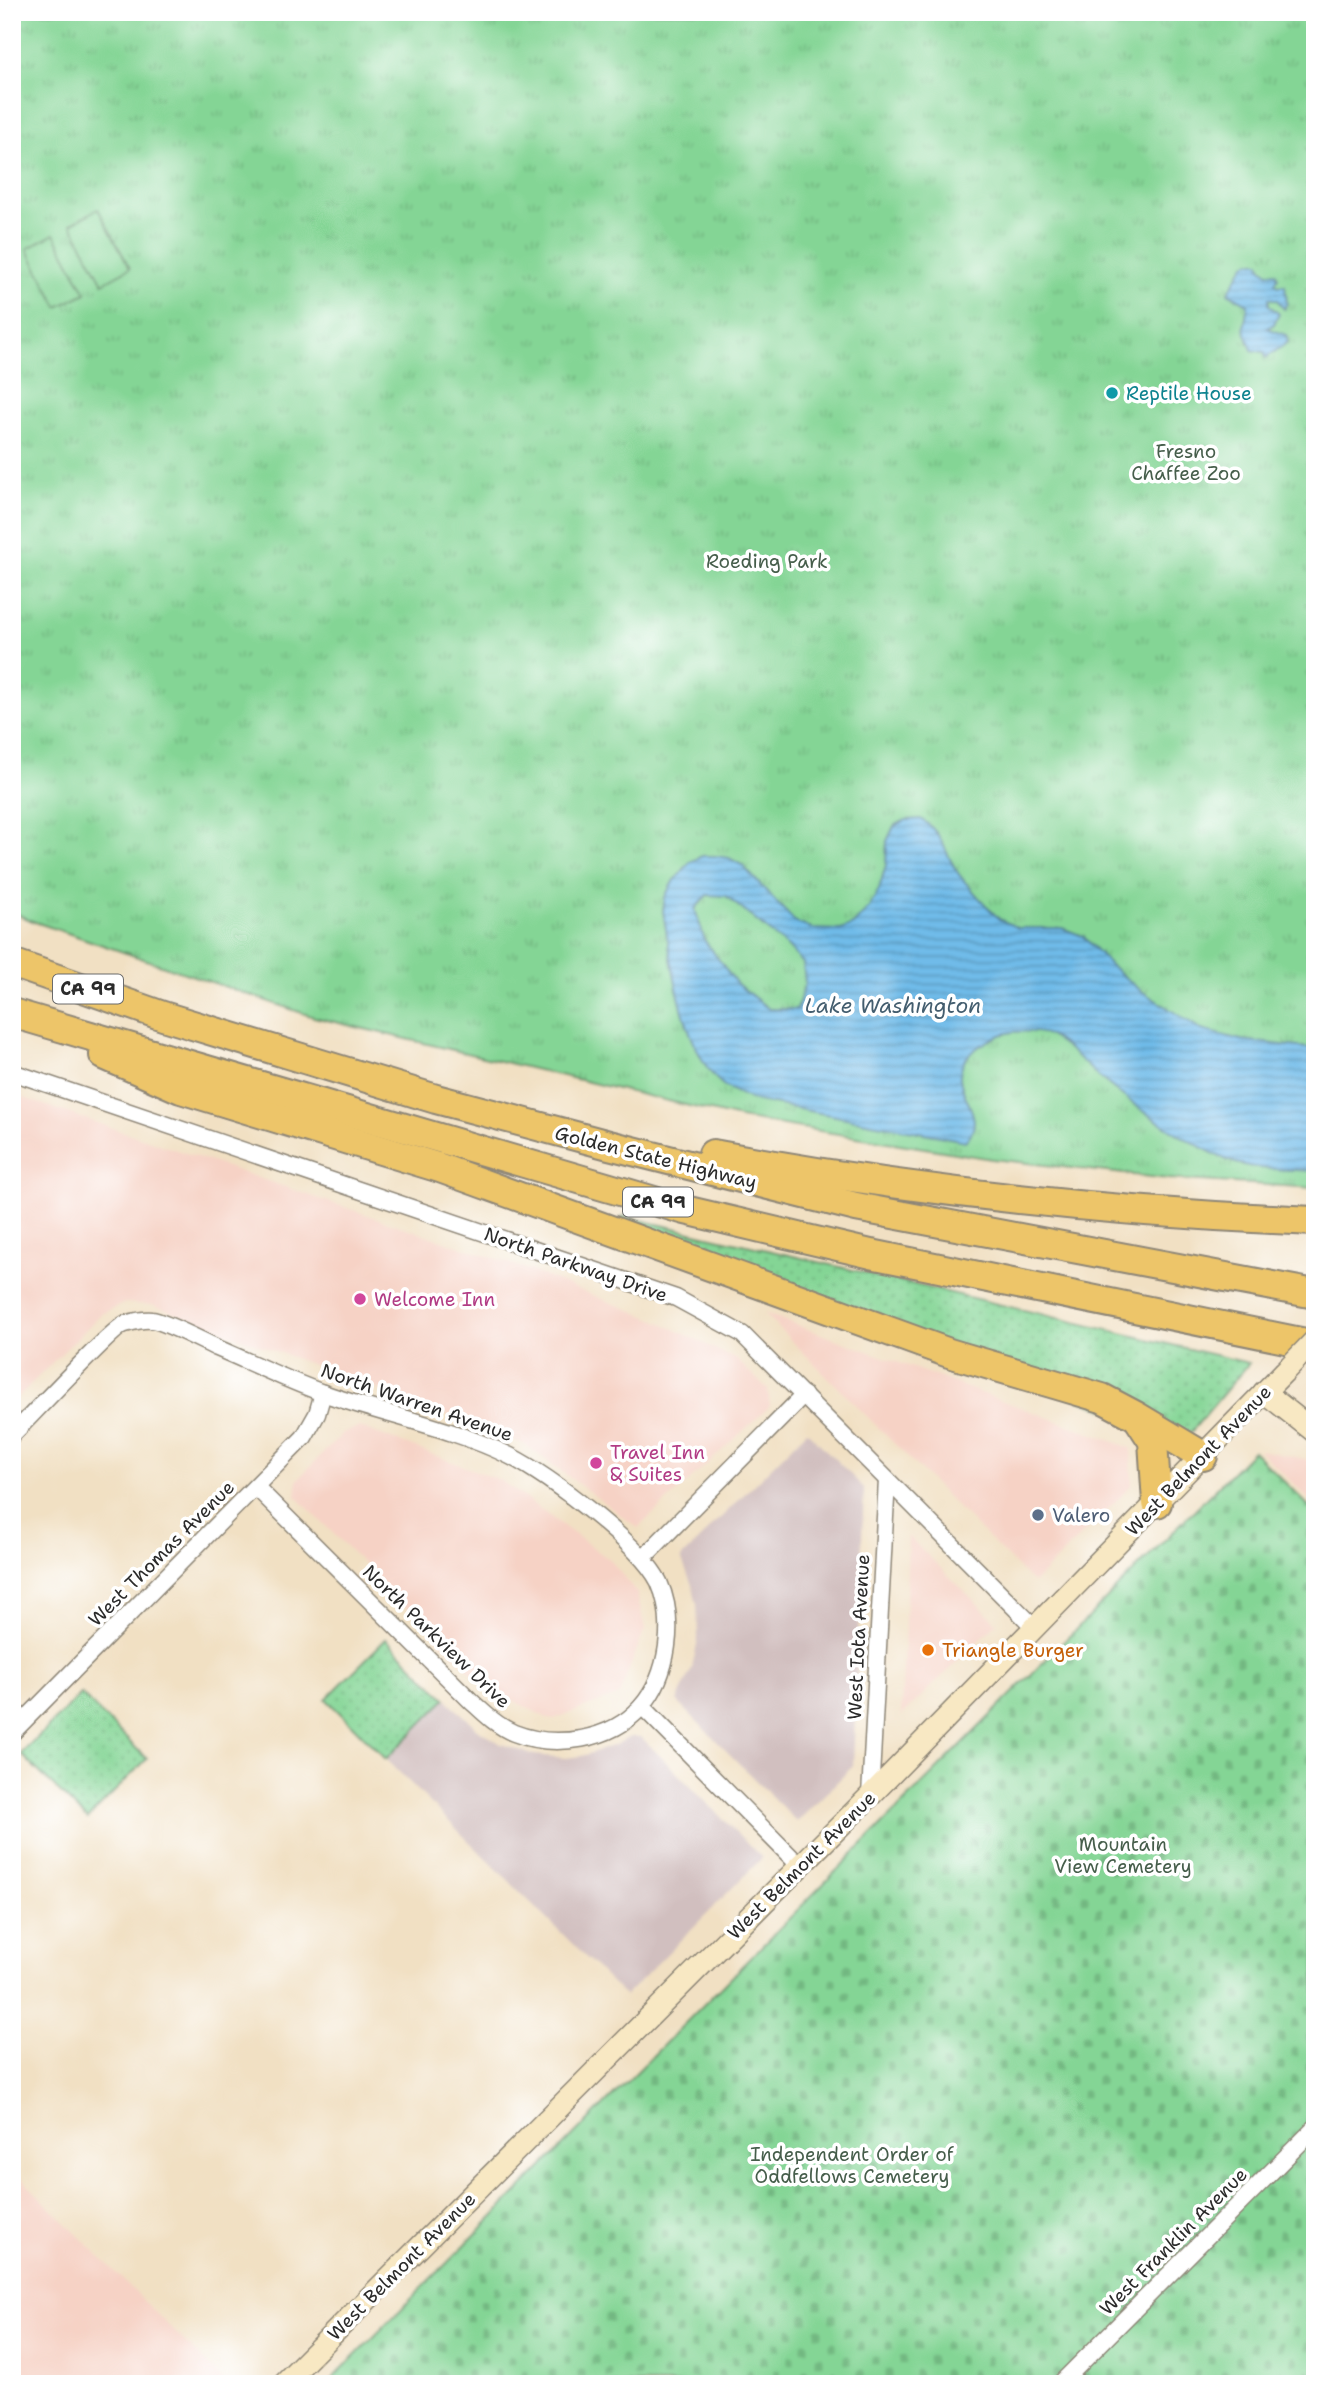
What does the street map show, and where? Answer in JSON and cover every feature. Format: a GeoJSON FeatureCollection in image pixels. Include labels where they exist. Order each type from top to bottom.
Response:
{"type":"FeatureCollection","features":[{"type":"Feature","properties":{"kind":"highway"},"geometry":{"type":"LineString","coordinates":[[12,949],[163,1016]]}},
{"type":"Feature","properties":{"kind":"highway","name":"Golden State Highway"},"geometry":{"type":"LineString","coordinates":[[12,963],[163,1016],[436,1099],[609,1145],[856,1207],[1315,1294]]}},
{"type":"Feature","properties":{"kind":"highway"},"geometry":{"type":"LineString","coordinates":[[12,1014],[181,1089],[440,1168],[949,1353],[1102,1398],[1203,1456]]}},
{"type":"Feature","properties":{"kind":"highway","name":"Golden State Highway"},"geometry":{"type":"LineString","coordinates":[[12,1014],[685,1210],[871,1254],[1315,1343]]}},
{"type":"Feature","properties":{"kind":"highway"},"geometry":{"type":"LineString","coordinates":[[609,1145],[709,1153],[861,1180],[1084,1207],[1197,1216],[1315,1221]]}},
{"type":"Feature","properties":{"kind":"highway"},"geometry":{"type":"LineString","coordinates":[[1136,1416],[1153,1441],[1157,1503]]}},
{"type":"Feature","properties":{"kind":"main road","name":"West Belmont Avenue"},"geometry":{"type":"LineString","coordinates":[[283,2384],[870,1796],[1315,1343]]}},
{"type":"Feature","properties":{"kind":"main road"},"geometry":{"type":"LineString","coordinates":[[1265,1392],[1315,1432]]}},
{"type":"Feature","properties":{"kind":"street","name":"North Parkway Drive"},"geometry":{"type":"LineString","coordinates":[[12,1072],[676,1298],[742,1334],[1035,1628]]}},
{"type":"Feature","properties":{"kind":"street","name":"North Warren Avenue"},"geometry":{"type":"LineString","coordinates":[[12,1435],[121,1324],[153,1320],[323,1393],[468,1439],[510,1456],[576,1501],[643,1558],[659,1583],[668,1625],[668,1640],[660,1672],[642,1706]]}},
{"type":"Feature","properties":{"kind":"street","name":"West Thomas Avenue"},"geometry":{"type":"LineString","coordinates":[[12,1733],[304,1437],[317,1414],[323,1393]]}},
{"type":"Feature","properties":{"kind":"street"},"geometry":{"type":"LineString","coordinates":[[643,1558],[804,1395]]}},
{"type":"Feature","properties":{"kind":"street","name":"West Iota Avenue"},"geometry":{"type":"LineString","coordinates":[[870,1796],[887,1480]]}},
{"type":"Feature","properties":{"kind":"street","name":"North Parkview Drive"},"geometry":{"type":"LineString","coordinates":[[256,1487],[471,1701],[500,1726],[529,1737],[575,1740],[616,1726],[642,1706]]}},
{"type":"Feature","properties":{"kind":"street"},"geometry":{"type":"LineString","coordinates":[[642,1706],[800,1866]]}},
{"type":"Feature","properties":{"kind":"street","name":"West Franklin Avenue"},"geometry":{"type":"LineString","coordinates":[[1060,2384],[1315,2128]]}},
{"type":"Feature","properties":{"kind":"shaded area"},"geometry":{"type":"Polygon","coordinates":[[[12,1094],[529,1270],[658,1321],[737,1360],[768,1390],[770,1406],[638,1528],[526,1445],[153,1305],[125,1303],[101,1314],[12,1403],[12,1094]]]}},
{"type":"Feature","properties":{"kind":"shaded area"},"geometry":{"type":"Polygon","coordinates":[[[764,1313],[1131,1448],[1132,1485],[1033,1583],[764,1313]]]}},
{"type":"Feature","properties":{"kind":"shaded area"},"geometry":{"type":"Polygon","coordinates":[[[360,1427],[500,1480],[610,1560],[637,1593],[645,1629],[619,1695],[551,1720],[485,1686],[296,1496],[298,1479],[344,1432],[360,1427]]]}},
{"type":"Feature","properties":{"kind":"shaded area"},"geometry":{"type":"Polygon","coordinates":[[[807,1431],[864,1488],[853,1766],[797,1822],[677,1701],[692,1669],[698,1639],[697,1604],[681,1558],[807,1431]]]}},
{"type":"Feature","properties":{"kind":"shaded area"},"geometry":{"type":"Polygon","coordinates":[[[1259,1450],[1315,1461],[1315,1505],[1259,1450]]]}},
{"type":"Feature","properties":{"kind":"shaded area"},"geometry":{"type":"Polygon","coordinates":[[[908,1536],[997,1623],[901,1716],[906,1599],[908,1536]]]}},
{"type":"Feature","properties":{"kind":"shaded area"},"geometry":{"type":"Polygon","coordinates":[[[446,1699],[479,1730],[501,1744],[534,1755],[566,1758],[582,1756],[630,1737],[641,1737],[762,1858],[625,1996],[386,1759],[446,1699]]]}},
{"type":"Feature","properties":{"kind":"shaded area"},"geometry":{"type":"Polygon","coordinates":[[[12,2169],[227,2384],[12,2384],[12,2169]]]}},
{"type":"Feature","properties":{"kind":"green space","name":"Roeding Park"},"geometry":{"type":"Polygon","coordinates":[[[12,12],[1315,12],[1315,1188],[1168,1179],[992,1159],[740,1118],[314,1017],[12,912],[12,12]]]}},
{"type":"Feature","properties":{"kind":"green space"},"geometry":{"type":"Polygon","coordinates":[[[98,209],[130,268],[103,283],[71,224],[98,209]]]}},
{"type":"Feature","properties":{"kind":"green space"},"geometry":{"type":"Polygon","coordinates":[[[54,234],[86,293],[58,307],[27,249],[54,234]]]}},
{"type":"Feature","properties":{"kind":"green space"},"geometry":{"type":"Polygon","coordinates":[[[623,1216],[1249,1363],[1186,1438],[614,1233],[623,1216]]]}},
{"type":"Feature","properties":{"kind":"green space"},"geometry":{"type":"Polygon","coordinates":[[[1253,1451],[1315,1512],[1315,2384],[327,2384],[1253,1451]]]}},
{"type":"Feature","properties":{"kind":"green space"},"geometry":{"type":"Polygon","coordinates":[[[386,1639],[446,1699],[386,1759],[326,1699],[386,1639]]]}},
{"type":"Feature","properties":{"kind":"green space"},"geometry":{"type":"Polygon","coordinates":[[[81,1694],[147,1759],[87,1819],[21,1754],[81,1694]]]}},
{"type":"Feature","properties":{"kind":"water"},"geometry":{"type":"Polygon","coordinates":[[[1260,262],[1261,267],[1268,273],[1276,272],[1278,277],[1275,283],[1278,286],[1285,285],[1287,303],[1284,309],[1277,300],[1269,298],[1269,305],[1279,314],[1274,324],[1267,328],[1286,335],[1288,342],[1266,358],[1264,352],[1252,350],[1244,328],[1248,304],[1228,293],[1245,264],[1260,262]]]}},
{"type":"Feature","properties":{"kind":"water","name":"Lake Washington"},"geometry":{"type":"Polygon","coordinates":[[[921,819],[935,831],[958,873],[999,919],[1018,928],[1062,928],[1083,936],[1110,965],[1140,990],[1202,1030],[1241,1040],[1315,1049],[1315,1171],[1246,1166],[1209,1151],[1162,1124],[1104,1081],[1060,1043],[1037,1032],[1016,1032],[999,1036],[973,1051],[962,1066],[962,1088],[974,1120],[973,1131],[965,1141],[752,1100],[723,1085],[709,1070],[698,1051],[681,1004],[663,911],[665,897],[671,885],[690,862],[702,856],[729,858],[742,865],[796,923],[813,929],[841,930],[853,925],[869,908],[879,889],[886,865],[887,841],[894,826],[906,820],[921,819]],[[707,895],[695,909],[705,941],[737,984],[769,1009],[797,1009],[805,983],[803,963],[788,947],[726,896],[707,895]]]}},
{"type":"Feature","properties":{"kind":"place","name":"Reptile House"},"geometry":{"type":"Point","coordinates":[1112,393]}},
{"type":"Feature","properties":{"kind":"place","name":"Welcome Inn"},"geometry":{"type":"Point","coordinates":[360,1299]}},
{"type":"Feature","properties":{"kind":"place","name":"Travel Inn & Suites"},"geometry":{"type":"Point","coordinates":[596,1463]}},
{"type":"Feature","properties":{"kind":"place","name":"Valero"},"geometry":{"type":"Point","coordinates":[1038,1515]}},
{"type":"Feature","properties":{"kind":"place","name":"Triangle Burger"},"geometry":{"type":"Point","coordinates":[928,1650]}},
{"type":"Feature","properties":{"kind":"park label","name":"Fresno Chaffee Zoo"},"geometry":{"type":"Point","coordinates":[1186,462]}},
{"type":"Feature","properties":{"kind":"park label","name":"Mountain View Cemetery"},"geometry":{"type":"Point","coordinates":[1123,1855]}},
{"type":"Feature","properties":{"kind":"park label","name":"Independent Order of Oddfellows Cemetery"},"geometry":{"type":"Point","coordinates":[852,2165]}}]}
